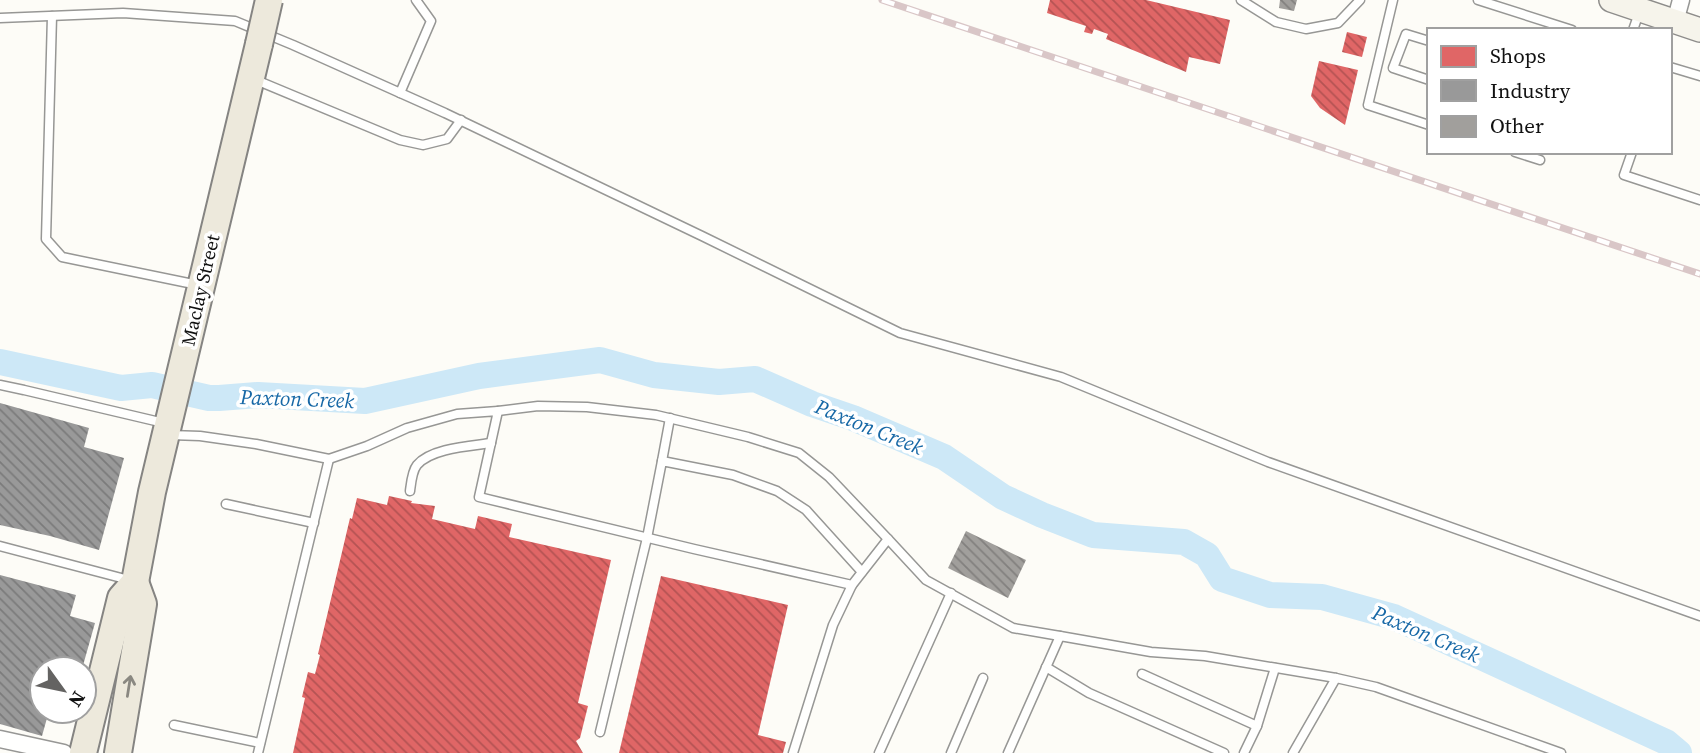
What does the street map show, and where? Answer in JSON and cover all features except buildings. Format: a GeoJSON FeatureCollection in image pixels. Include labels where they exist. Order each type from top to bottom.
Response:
{"type":"FeatureCollection","features":[{"type":"Feature","properties":{"kind":"main road","name":"Maclay Street"},"geometry":{"type":"LineString","coordinates":[[83,753],[121,598],[135,582],[152,492],[269,0]]}},
{"type":"Feature","properties":{"kind":"main road"},"geometry":{"type":"LineString","coordinates":[[1611,0],[1637,20],[1669,28]]}},
{"type":"Feature","properties":{"kind":"main road"},"geometry":{"type":"LineString","coordinates":[[1673,29],[1700,30]]}},
{"type":"Feature","properties":{"kind":"main road","name":"Maclay Street"},"geometry":{"type":"LineString","coordinates":[[118,753],[143,604],[135,582]]}},
{"type":"Feature","properties":{"kind":"street"},"geometry":{"type":"LineString","coordinates":[[1673,29],[1681,0]]}},
{"type":"Feature","properties":{"kind":"street"},"geometry":{"type":"LineString","coordinates":[[0,739],[64,753]]}},
{"type":"Feature","properties":{"kind":"lane"},"geometry":{"type":"LineString","coordinates":[[400,93],[431,20],[416,0]]}},
{"type":"Feature","properties":{"kind":"lane"},"geometry":{"type":"LineString","coordinates":[[1241,0],[1276,22],[1306,29],[1338,23],[1360,0]]}},
{"type":"Feature","properties":{"kind":"lane"},"geometry":{"type":"LineString","coordinates":[[1393,0],[1368,105],[1427,124]]}},
{"type":"Feature","properties":{"kind":"lane"},"geometry":{"type":"LineString","coordinates":[[1478,0],[1566,28]]}},
{"type":"Feature","properties":{"kind":"lane"},"geometry":{"type":"LineString","coordinates":[[0,18],[122,13],[235,21],[461,120],[900,333],[1061,377],[1268,462],[1700,616]]}},
{"type":"Feature","properties":{"kind":"lane"},"geometry":{"type":"LineString","coordinates":[[52,16],[46,239],[62,257],[201,285]]}},
{"type":"Feature","properties":{"kind":"lane"},"geometry":{"type":"LineString","coordinates":[[1427,40],[1406,34],[1393,68],[1427,79]]}},
{"type":"Feature","properties":{"kind":"lane"},"geometry":{"type":"LineString","coordinates":[[1672,67],[1700,76]]}},
{"type":"Feature","properties":{"kind":"lane"},"geometry":{"type":"LineString","coordinates":[[251,78],[400,140],[423,145],[447,139],[461,120]]}},
{"type":"Feature","properties":{"kind":"lane"},"geometry":{"type":"LineString","coordinates":[[1521,154],[1540,160]]}},
{"type":"Feature","properties":{"kind":"lane"},"geometry":{"type":"LineString","coordinates":[[1631,154],[1624,175],[1700,200]]}},
{"type":"Feature","properties":{"kind":"lane"},"geometry":{"type":"LineString","coordinates":[[0,386],[172,410],[200,436],[329,459],[407,428],[457,414],[538,406],[587,407],[670,418],[799,453],[829,477],[926,580],[1013,628],[1151,652],[1197,654],[1376,687],[1561,753]]}},
{"type":"Feature","properties":{"kind":"lane"},"geometry":{"type":"LineString","coordinates":[[498,411],[479,497],[852,585]]}},
{"type":"Feature","properties":{"kind":"lane"},"geometry":{"type":"LineString","coordinates":[[600,732],[647,538],[670,418]]}},
{"type":"Feature","properties":{"kind":"lane"},"geometry":{"type":"LineString","coordinates":[[410,491],[415,466],[423,459],[450,448],[491,443]]}},
{"type":"Feature","properties":{"kind":"lane"},"geometry":{"type":"LineString","coordinates":[[258,753],[329,459]]}},
{"type":"Feature","properties":{"kind":"lane"},"geometry":{"type":"LineString","coordinates":[[662,461],[733,475],[777,491],[806,510],[862,572]]}},
{"type":"Feature","properties":{"kind":"lane"},"geometry":{"type":"LineString","coordinates":[[226,504],[314,523]]}},
{"type":"Feature","properties":{"kind":"lane"},"geometry":{"type":"LineString","coordinates":[[793,753],[833,625],[852,585],[888,538]]}},
{"type":"Feature","properties":{"kind":"lane"},"geometry":{"type":"LineString","coordinates":[[0,546],[135,582]]}},
{"type":"Feature","properties":{"kind":"lane"},"geometry":{"type":"LineString","coordinates":[[879,753],[951,593]]}},
{"type":"Feature","properties":{"kind":"lane"},"geometry":{"type":"LineString","coordinates":[[1008,753],[1060,636]]}},
{"type":"Feature","properties":{"kind":"lane"},"geometry":{"type":"LineString","coordinates":[[1046,667],[1089,693],[1224,753]]}},
{"type":"Feature","properties":{"kind":"lane"},"geometry":{"type":"LineString","coordinates":[[1244,753],[1256,726],[1275,667]]}},
{"type":"Feature","properties":{"kind":"lane"},"geometry":{"type":"LineString","coordinates":[[1142,674],[1256,726]]}},
{"type":"Feature","properties":{"kind":"lane"},"geometry":{"type":"LineString","coordinates":[[951,753],[983,678]]}},
{"type":"Feature","properties":{"kind":"lane"},"geometry":{"type":"LineString","coordinates":[[1293,753],[1336,678]]}},
{"type":"Feature","properties":{"kind":"lane"},"geometry":{"type":"LineString","coordinates":[[174,725],[260,744]]}},
{"type":"Feature","properties":{"kind":"waterway","name":"Paxton Creek"},"geometry":{"type":"LineString","coordinates":[[0,362],[121,388],[152,385],[209,398],[258,395],[365,401],[479,376],[600,360],[654,375],[719,382],[755,379],[944,457],[1003,497],[1093,535],[1184,542],[1207,555],[1222,579],[1270,595],[1322,597],[1394,617],[1666,742],[1679,753]]}},
{"type":"Feature","properties":{"kind":"railway"},"geometry":{"type":"LineString","coordinates":[[882,0],[1700,274]]}}]}
